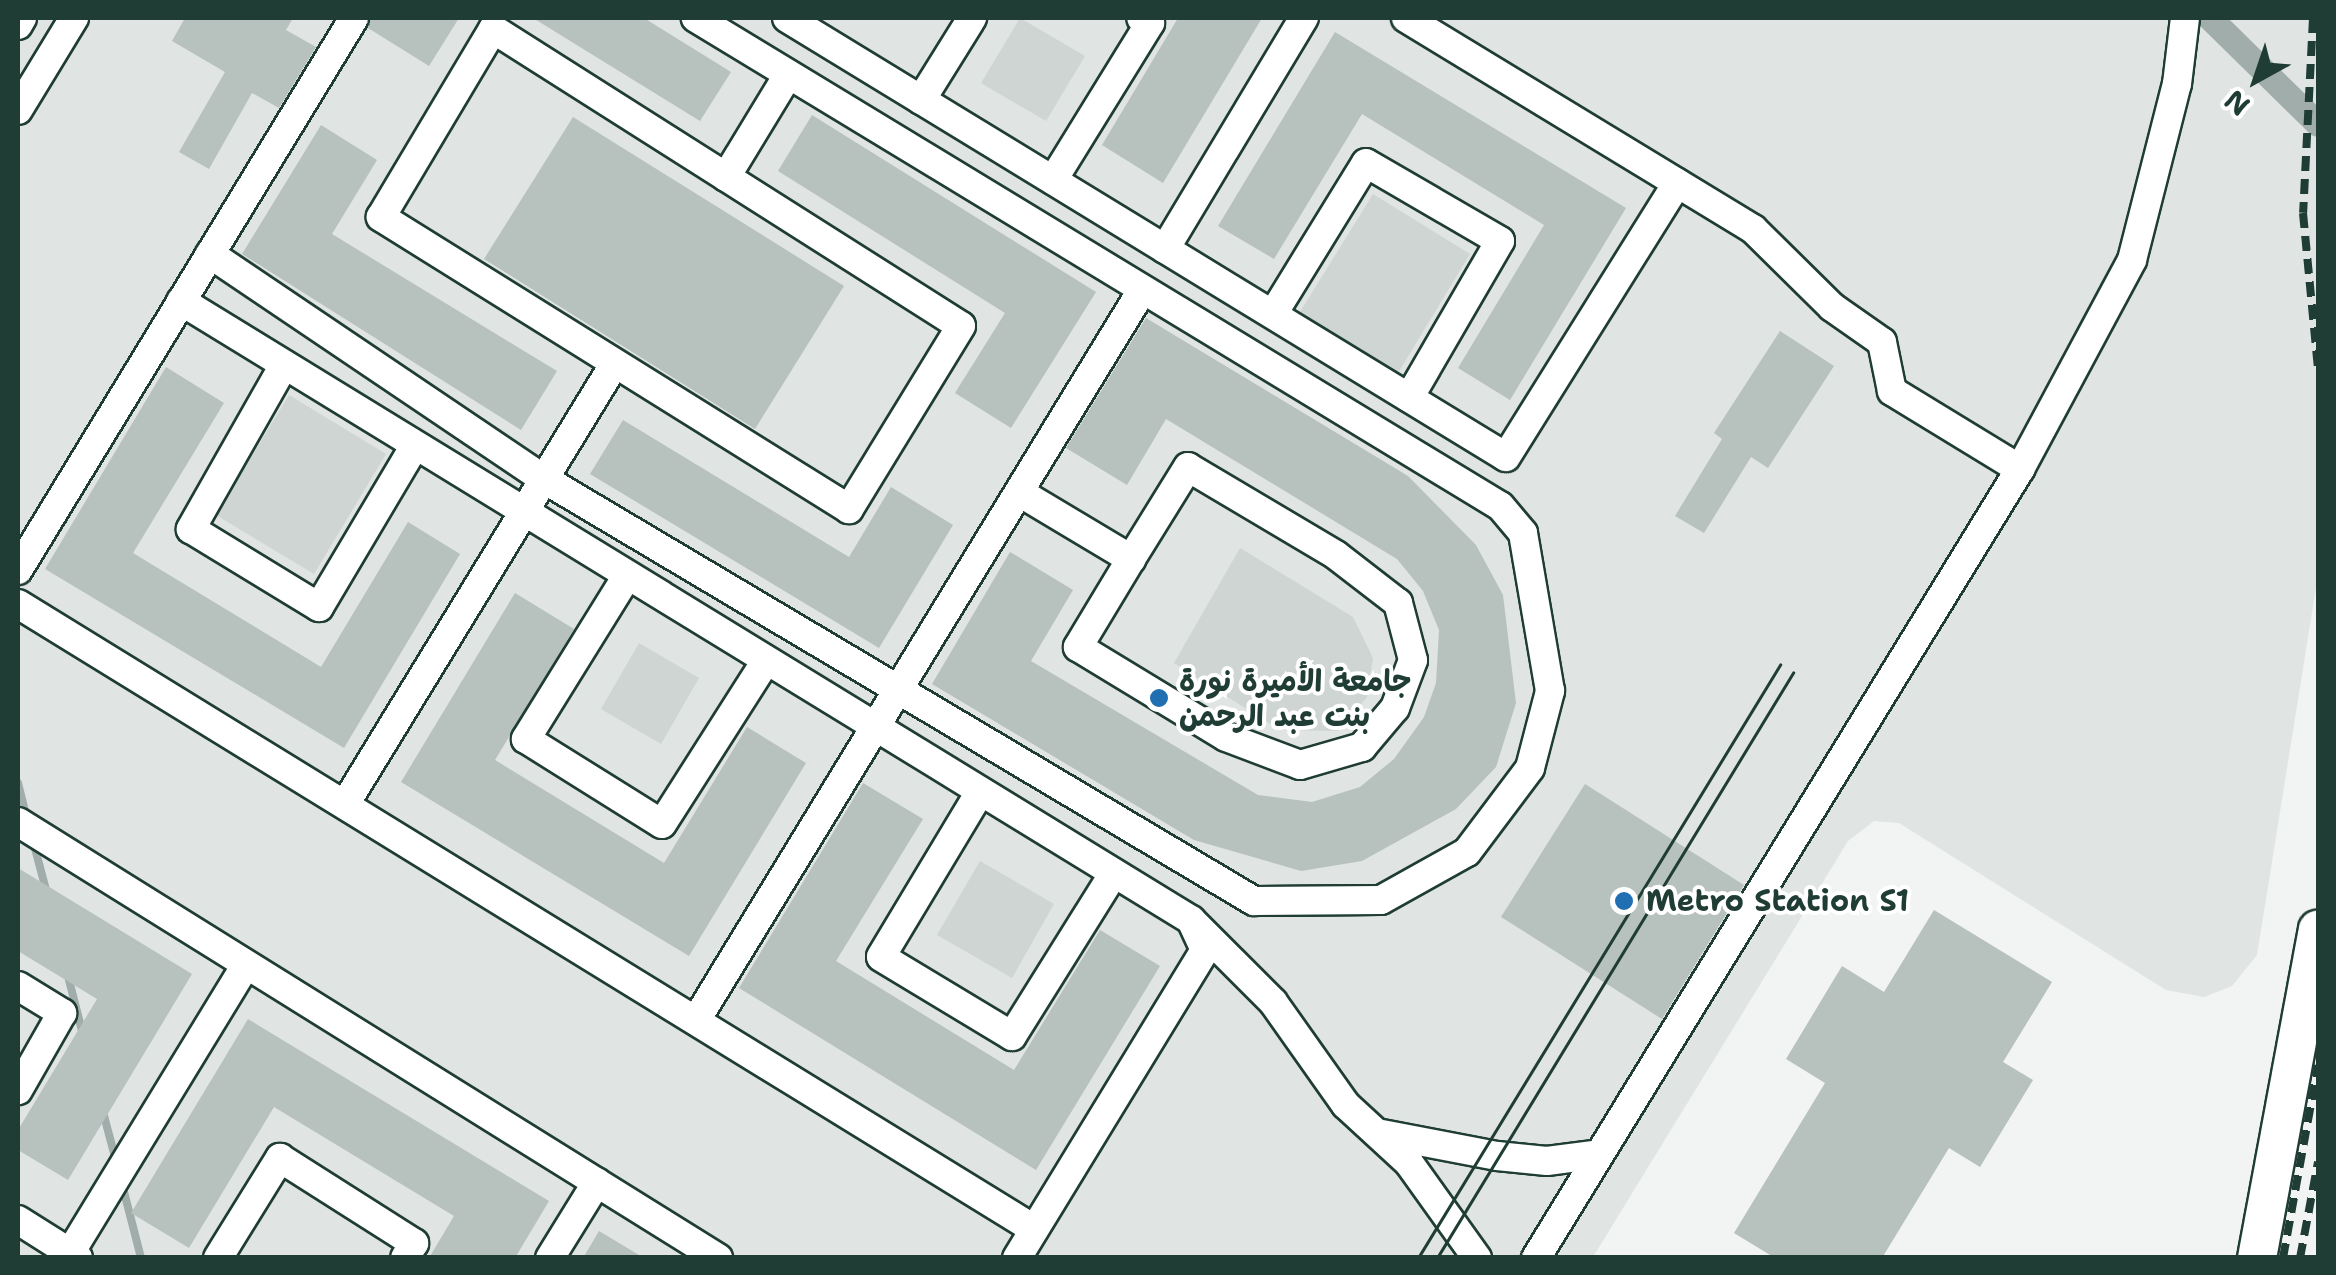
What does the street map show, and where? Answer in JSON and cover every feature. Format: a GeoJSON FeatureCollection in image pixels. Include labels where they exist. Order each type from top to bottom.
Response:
{"type":"FeatureCollection","features":[{"type":"Feature","properties":{"kind":"main road"},"geometry":{"type":"LineString","coordinates":[[2258,1258],[2318,930]]}},
{"type":"Feature","properties":{"kind":"street"},"geometry":{"type":"LineString","coordinates":[[18,25],[22,18]]}},
{"type":"Feature","properties":{"kind":"street"},"geometry":{"type":"LineString","coordinates":[[18,110],[74,18]]}},
{"type":"Feature","properties":{"kind":"street"},"geometry":{"type":"LineString","coordinates":[[18,570],[354,18]]}},
{"type":"Feature","properties":{"kind":"street"},"geometry":{"type":"LineString","coordinates":[[210,254],[544,478],[1254,901],[1381,900],[1468,852],[1530,768],[1550,691],[1523,533],[1500,506],[1141,292],[696,18]]}},
{"type":"Feature","properties":{"kind":"street"},"geometry":{"type":"LineString","coordinates":[[786,18],[816,25],[921,100],[1506,456],[1677,183]]}},
{"type":"Feature","properties":{"kind":"street"},"geometry":{"type":"LineString","coordinates":[[921,100],[972,18]]}},
{"type":"Feature","properties":{"kind":"street"},"geometry":{"type":"LineString","coordinates":[[1053,180],[1150,23],[1141,18]]}},
{"type":"Feature","properties":{"kind":"street"},"geometry":{"type":"LineString","coordinates":[[1165,249],[1304,18]]}},
{"type":"Feature","properties":{"kind":"street"},"geometry":{"type":"LineString","coordinates":[[1406,18],[1753,229],[1832,308],[1882,342],[1892,391],[2020,469]]}},
{"type":"Feature","properties":{"kind":"street"},"geometry":{"type":"LineString","coordinates":[[1536,1258],[2020,469],[2132,260],[2176,84],[2185,18]]}},
{"type":"Feature","properties":{"kind":"street"},"geometry":{"type":"LineString","coordinates":[[493,29],[726,177],[961,326],[849,509],[381,217],[493,29]]}},
{"type":"Feature","properties":{"kind":"street"},"geometry":{"type":"LineString","coordinates":[[726,177],[788,74]]}},
{"type":"Feature","properties":{"kind":"street"},"geometry":{"type":"LineString","coordinates":[[1272,314],[1366,163],[1500,241],[1409,398]]}},
{"type":"Feature","properties":{"kind":"street"},"geometry":{"type":"LineString","coordinates":[[698,1018],[1141,292]]}},
{"type":"Feature","properties":{"kind":"street"},"geometry":{"type":"LineString","coordinates":[[181,302],[1191,920],[1273,1002],[1346,1105],[1382,1134],[1449,1213],[1476,1258]]}},
{"type":"Feature","properties":{"kind":"street"},"geometry":{"type":"LineString","coordinates":[[347,801],[615,363]]}},
{"type":"Feature","properties":{"kind":"street"},"geometry":{"type":"LineString","coordinates":[[284,365],[191,529],[320,607],[415,446]]}},
{"type":"Feature","properties":{"kind":"street"},"geometry":{"type":"LineString","coordinates":[[1188,467],[1336,555],[1398,603],[1413,660],[1395,708],[1362,747],[1300,765],[1226,737],[1078,647],[1131,559],[1188,467]]}},
{"type":"Feature","properties":{"kind":"street"},"geometry":{"type":"LineString","coordinates":[[1019,492],[1131,559]]}},
{"type":"Feature","properties":{"kind":"street"},"geometry":{"type":"LineString","coordinates":[[627,576],[526,739],[662,824],[766,661]]}},
{"type":"Feature","properties":{"kind":"street"},"geometry":{"type":"LineString","coordinates":[[18,604],[347,801],[1034,1229]]}},
{"type":"Feature","properties":{"kind":"street"},"geometry":{"type":"LineString","coordinates":[[980,792],[881,957],[1012,1036],[1114,873]]}},
{"type":"Feature","properties":{"kind":"street"},"geometry":{"type":"LineString","coordinates":[[18,822],[718,1258]]}},
{"type":"Feature","properties":{"kind":"street"},"geometry":{"type":"LineString","coordinates":[[1017,1258],[1205,950],[1191,920]]}},
{"type":"Feature","properties":{"kind":"street"},"geometry":{"type":"LineString","coordinates":[[18,1220],[72,1256],[246,964]]}},
{"type":"Feature","properties":{"kind":"street"},"geometry":{"type":"LineString","coordinates":[[18,986],[62,1013],[18,1090]]}},
{"type":"Feature","properties":{"kind":"street"},"geometry":{"type":"LineString","coordinates":[[1382,1134],[1497,1156],[1548,1160],[1600,1154]]}},
{"type":"Feature","properties":{"kind":"street"},"geometry":{"type":"LineString","coordinates":[[218,1258],[280,1158],[414,1242],[405,1258]]}},
{"type":"Feature","properties":{"kind":"street"},"geometry":{"type":"LineString","coordinates":[[550,1258],[596,1182]]}},
{"type":"Feature","properties":{"kind":"shaded area","name":"جامعة الأميرة نورة بنت عبد الرحمن"},"geometry":{"type":"Polygon","coordinates":[[[18,18],[2318,18],[2318,575],[2257,955],[2232,986],[2204,997],[2166,990],[1899,823],[1874,821],[1848,841],[1593,1257],[18,1257],[18,18]]]}},
{"type":"Feature","properties":{"kind":"shaded area"},"geometry":{"type":"Polygon","coordinates":[[[1020,18],[1085,56],[1046,121],[981,83],[1020,18]]]}},
{"type":"Feature","properties":{"kind":"shaded area"},"geometry":{"type":"Polygon","coordinates":[[[1373,194],[1470,254],[1398,373],[1300,312],[1373,194]]]}},
{"type":"Feature","properties":{"kind":"shaded area"},"geometry":{"type":"Polygon","coordinates":[[[289,395],[386,454],[314,574],[216,515],[289,395]]]}},
{"type":"Feature","properties":{"kind":"shaded area"},"geometry":{"type":"Polygon","coordinates":[[[1240,548],[1353,617],[1373,658],[1367,697],[1338,731],[1280,730],[1174,663],[1240,548]]]}},
{"type":"Feature","properties":{"kind":"shaded area"},"geometry":{"type":"Polygon","coordinates":[[[639,643],[699,678],[661,744],[601,709],[639,643]]]}},
{"type":"Feature","properties":{"kind":"shaded area"},"geometry":{"type":"Polygon","coordinates":[[[980,861],[1054,904],[1012,978],[937,935],[980,861]]]}},
{"type":"Feature","properties":{"kind":"building"},"geometry":{"type":"Polygon","coordinates":[[[185,18],[293,18],[286,30],[316,47],[279,108],[252,93],[209,169],[179,152],[225,72],[172,41],[185,18]]]}},
{"type":"Feature","properties":{"kind":"building"},"geometry":{"type":"Polygon","coordinates":[[[371,18],[459,18],[429,66],[368,28],[371,18]]]}},
{"type":"Feature","properties":{"kind":"building"},"geometry":{"type":"Polygon","coordinates":[[[533,18],[644,18],[731,72],[700,121],[533,18]]]}},
{"type":"Feature","properties":{"kind":"building"},"geometry":{"type":"Polygon","coordinates":[[[1178,18],[1262,18],[1163,183],[1102,145],[1178,18]]]}},
{"type":"Feature","properties":{"kind":"building"},"geometry":{"type":"Polygon","coordinates":[[[1335,32],[1626,208],[1510,400],[1458,368],[1544,225],[1362,114],[1274,259],[1218,226],[1335,32]]]}},
{"type":"Feature","properties":{"kind":"building"},"geometry":{"type":"Polygon","coordinates":[[[812,115],[1096,292],[1011,428],[955,393],[1005,313],[778,171],[812,115]]]}},
{"type":"Feature","properties":{"kind":"building"},"geometry":{"type":"Polygon","coordinates":[[[573,117],[844,286],[755,429],[484,259],[573,117]]]}},
{"type":"Feature","properties":{"kind":"building"},"geometry":{"type":"Polygon","coordinates":[[[321,125],[377,160],[332,234],[557,371],[521,430],[242,254],[321,125]]]}},
{"type":"Feature","properties":{"kind":"building"},"geometry":{"type":"Polygon","coordinates":[[[1146,318],[1408,476],[1476,545],[1503,595],[1516,703],[1496,767],[1456,809],[1362,861],[1301,871],[1194,840],[932,684],[1010,552],[1073,590],[1031,661],[1258,795],[1312,802],[1360,787],[1394,759],[1424,717],[1436,683],[1439,630],[1423,591],[1397,559],[1166,419],[1127,485],[1066,448],[1146,318]]]}},
{"type":"Feature","properties":{"kind":"building"},"geometry":{"type":"Polygon","coordinates":[[[1780,331],[1834,366],[1768,468],[1751,457],[1704,533],[1675,516],[1722,439],[1714,433],[1780,331]]]}},
{"type":"Feature","properties":{"kind":"building"},"geometry":{"type":"Polygon","coordinates":[[[166,367],[224,403],[133,553],[321,667],[408,522],[460,554],[344,748],[45,569],[166,367]]]}},
{"type":"Feature","properties":{"kind":"building"},"geometry":{"type":"Polygon","coordinates":[[[623,420],[849,557],[891,487],[953,525],[879,648],[590,474],[623,420]]]}},
{"type":"Feature","properties":{"kind":"building"},"geometry":{"type":"Polygon","coordinates":[[[515,593],[574,629],[495,760],[664,863],[747,727],[806,763],[689,956],[401,782],[515,593]]]}},
{"type":"Feature","properties":{"kind":"building"},"geometry":{"type":"Polygon","coordinates":[[[863,783],[923,819],[836,961],[1014,1070],[1100,930],[1160,966],[1036,1170],[739,988],[863,783]]]}},
{"type":"Feature","properties":{"kind":"building","name":"Metro Station S1"},"geometry":{"type":"Polygon","coordinates":[[[1585,784],[1744,885],[1662,1019],[1501,917],[1585,784]]]}},
{"type":"Feature","properties":{"kind":"building"},"geometry":{"type":"Polygon","coordinates":[[[18,868],[192,974],[68,1180],[18,1150],[18,1130],[97,999],[18,951],[18,868]]]}},
{"type":"Feature","properties":{"kind":"building"},"geometry":{"type":"Polygon","coordinates":[[[1934,910],[2052,982],[2003,1062],[2033,1080],[1980,1167],[1949,1148],[1882,1258],[1775,1258],[1734,1233],[1825,1083],[1786,1059],[1842,966],[1884,992],[1934,910]]]}},
{"type":"Feature","properties":{"kind":"building"},"geometry":{"type":"Polygon","coordinates":[[[248,1019],[549,1201],[515,1258],[429,1258],[454,1216],[274,1107],[189,1248],[131,1213],[248,1019]]]}},
{"type":"Feature","properties":{"kind":"building"},"geometry":{"type":"Polygon","coordinates":[[[599,1231],[644,1258],[583,1258],[599,1231]]]}},
{"type":"Feature","properties":{"kind":"waterway"},"geometry":{"type":"LineString","coordinates":[[2210,18],[2318,124]]}},
{"type":"Feature","properties":{"kind":"waterway"},"geometry":{"type":"LineString","coordinates":[[18,783],[27,818]]}},
{"type":"Feature","properties":{"kind":"waterway"},"geometry":{"type":"LineString","coordinates":[[33,841],[46,890]]}},
{"type":"Feature","properties":{"kind":"waterway"},"geometry":{"type":"LineString","coordinates":[[68,976],[83,1035]]}},
{"type":"Feature","properties":{"kind":"waterway"},"geometry":{"type":"LineString","coordinates":[[103,1112],[116,1161]]}},
{"type":"Feature","properties":{"kind":"waterway"},"geometry":{"type":"LineString","coordinates":[[122,1184],[141,1258]]}},
{"type":"Feature","properties":{"kind":"tram line"},"geometry":{"type":"LineString","coordinates":[[1418,1258],[1780,665]]}},
{"type":"Feature","properties":{"kind":"tram line"},"geometry":{"type":"LineString","coordinates":[[1437,1258],[1793,673]]}},
{"type":"Feature","properties":{"kind":"railway"},"geometry":{"type":"LineString","coordinates":[[2313,18],[2303,213],[2318,370]]}},
{"type":"Feature","properties":{"kind":"railway"},"geometry":{"type":"LineString","coordinates":[[2283,1258],[2318,1065]]}},
{"type":"Feature","properties":{"kind":"railway"},"geometry":{"type":"LineString","coordinates":[[2300,1258],[2318,1162]]}},
{"type":"Feature","properties":{"kind":"place","name":"جامعة الأميرة نورة بنت عبد الرحمن"},"geometry":{"type":"Point","coordinates":[1159,698]}},
{"type":"Feature","properties":{"kind":"place","name":"Metro Station S1"},"geometry":{"type":"Point","coordinates":[1624,901]}}]}
